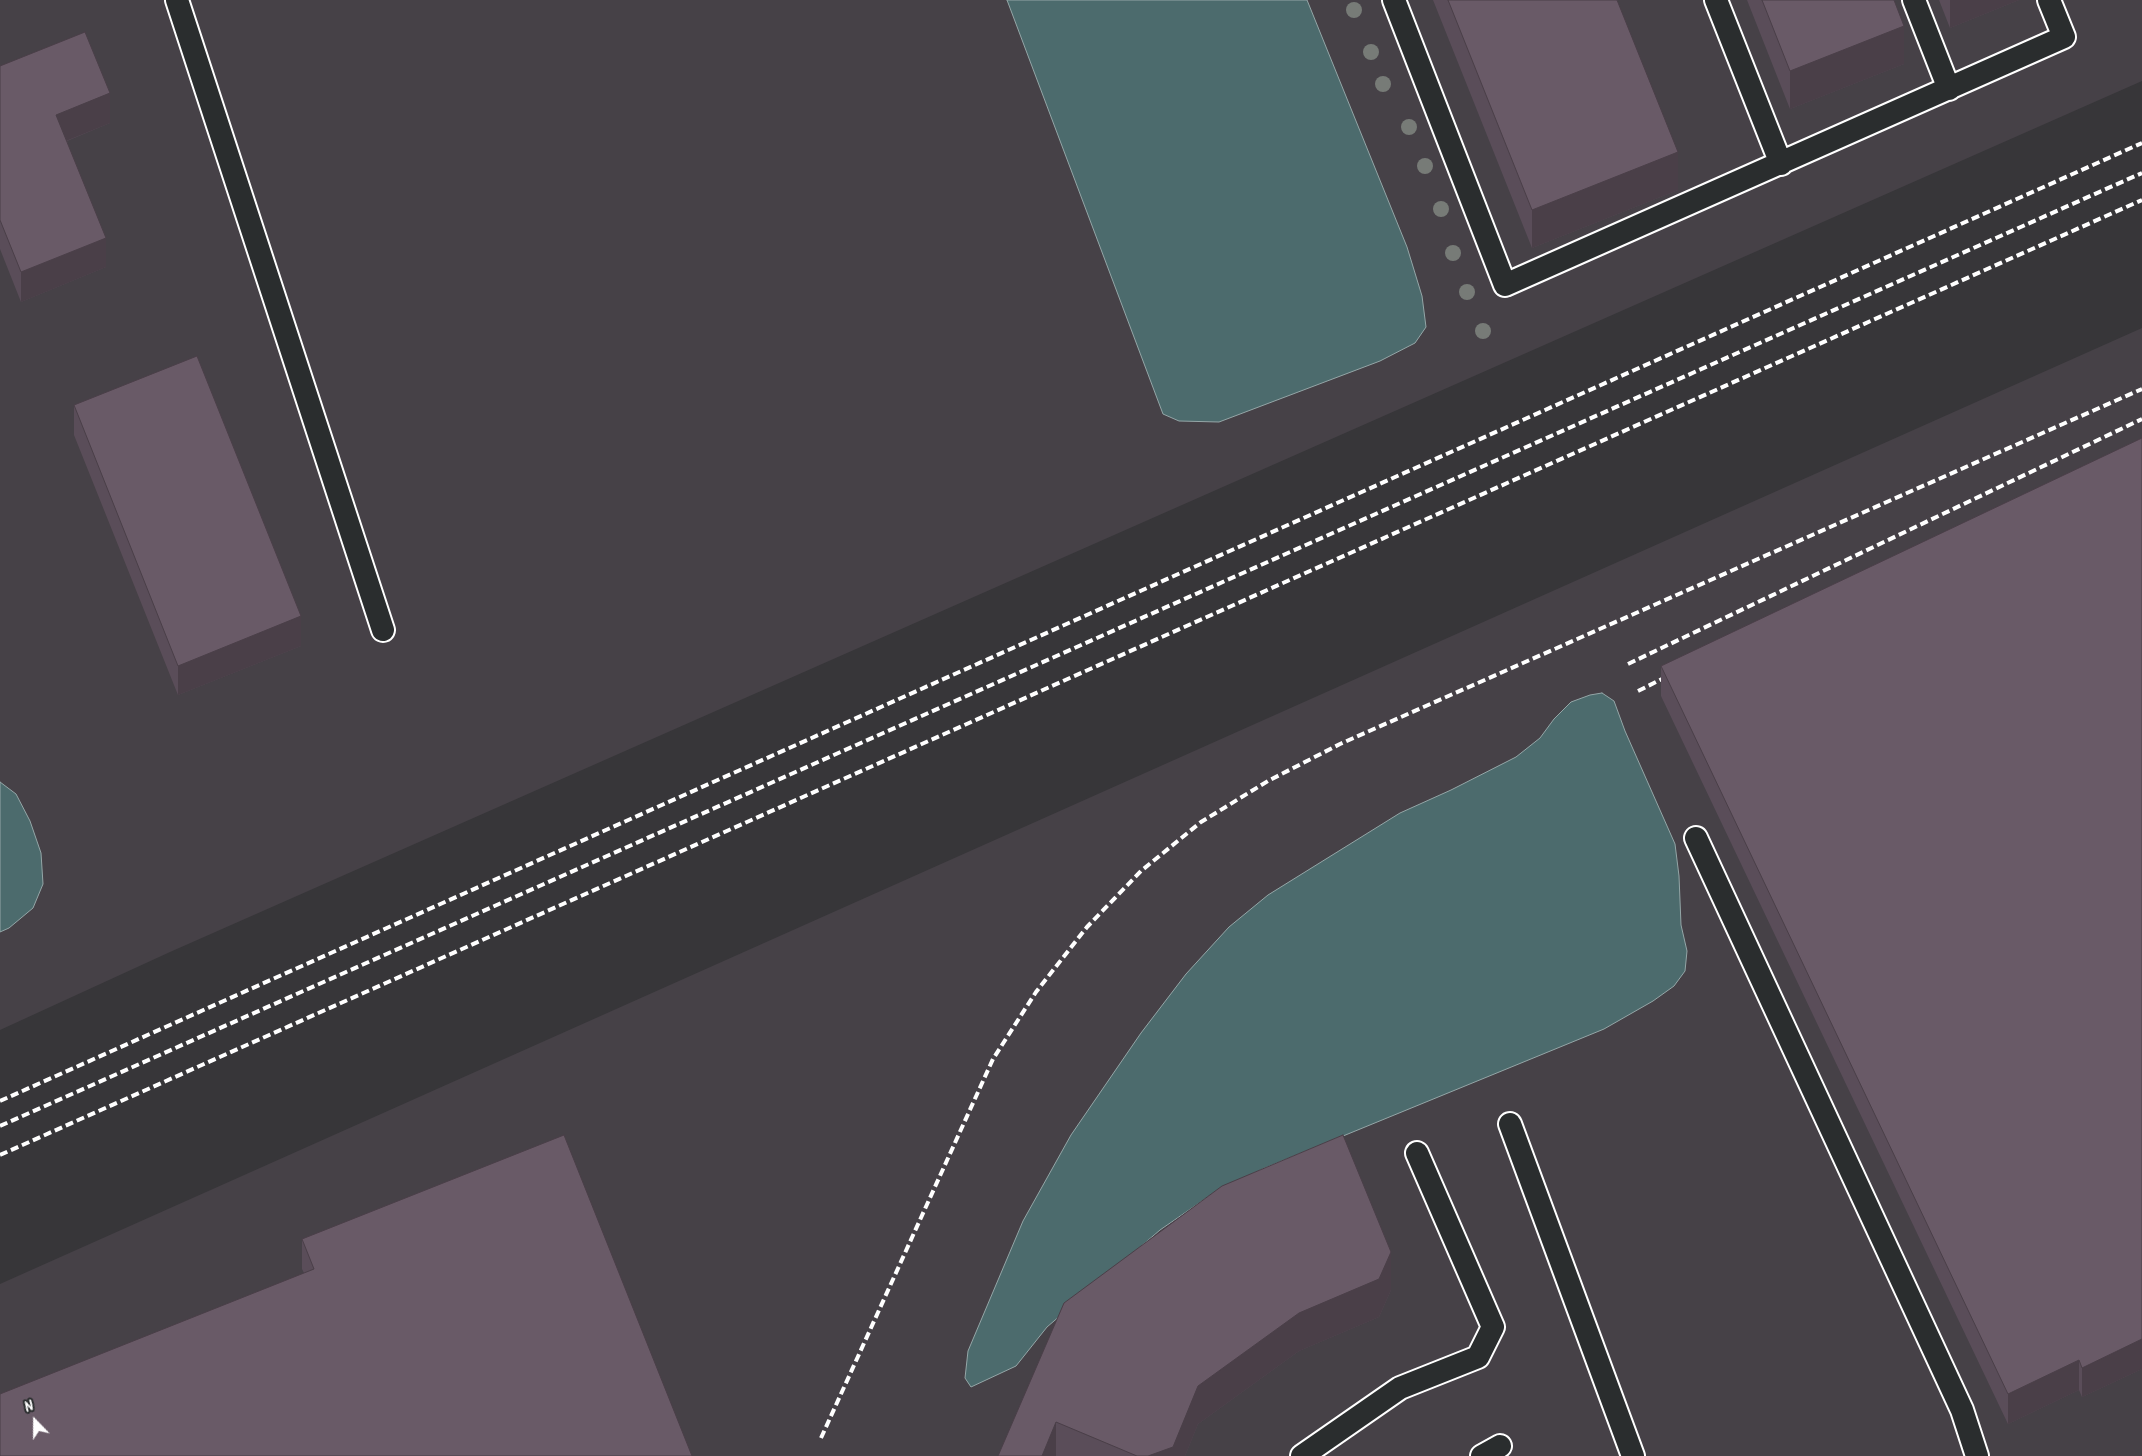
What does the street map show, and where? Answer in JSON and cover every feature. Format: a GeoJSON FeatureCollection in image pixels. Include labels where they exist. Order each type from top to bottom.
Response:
{"type":"FeatureCollection","features":[{"type":"Feature","properties":{"kind":"lane"},"geometry":{"type":"LineString","coordinates":[[177,0],[383,630]]}},
{"type":"Feature","properties":{"kind":"lane"},"geometry":{"type":"LineString","coordinates":[[1394,0],[1505,285],[2064,37],[2049,0]]}},
{"type":"Feature","properties":{"kind":"lane"},"geometry":{"type":"LineString","coordinates":[[1716,0],[1781,164]]}},
{"type":"Feature","properties":{"kind":"lane"},"geometry":{"type":"LineString","coordinates":[[1914,0],[1949,89]]}},
{"type":"Feature","properties":{"kind":"lane"},"geometry":{"type":"LineString","coordinates":[[1696,838],[1962,1410],[1977,1456]]}},
{"type":"Feature","properties":{"kind":"lane"},"geometry":{"type":"LineString","coordinates":[[1510,1124],[1633,1456]]}},
{"type":"Feature","properties":{"kind":"lane"},"geometry":{"type":"LineString","coordinates":[[1302,1456],[1400,1388],[1478,1357],[1493,1327],[1417,1153]]}},
{"type":"Feature","properties":{"kind":"shaded area"},"geometry":{"type":"Polygon","coordinates":[[[0,0],[2142,0],[2142,81],[170,952],[0,1030],[0,0]]]}},
{"type":"Feature","properties":{"kind":"shaded area"},"geometry":{"type":"Polygon","coordinates":[[[2142,328],[2142,1456],[0,1456],[0,1284],[2142,328]]]}},
{"type":"Feature","properties":{"kind":"water"},"geometry":{"type":"Polygon","coordinates":[[[1007,0],[1307,0],[1407,247],[1422,296],[1426,327],[1415,343],[1380,361],[1219,422],[1179,421],[1163,414],[1007,0]]]}},
{"type":"Feature","properties":{"kind":"water"},"geometry":{"type":"Polygon","coordinates":[[[1602,693],[1614,701],[1625,731],[1675,844],[1679,876],[1681,925],[1687,951],[1685,971],[1674,986],[1653,1001],[1604,1029],[1265,1168],[1218,1190],[1160,1230],[1047,1327],[1016,1366],[971,1387],[965,1378],[968,1351],[1023,1221],[1071,1135],[1141,1033],[1186,974],[1229,927],[1268,895],[1400,813],[1516,757],[1540,738],[1554,719],[1571,702],[1602,693]]]}},
{"type":"Feature","properties":{"kind":"water"},"geometry":{"type":"Polygon","coordinates":[[[0,782],[16,794],[30,821],[41,853],[43,884],[33,908],[9,928],[0,932],[0,782]]]}},
{"type":"Feature","properties":{"kind":"building"},"geometry":{"type":"Polygon","coordinates":[[[1448,0],[1617,0],[1678,152],[1532,210],[1448,0]]]}},
{"type":"Feature","properties":{"kind":"building"},"geometry":{"type":"Polygon","coordinates":[[[1762,0],[1894,0],[1904,26],[1790,71],[1762,0]]]}},
{"type":"Feature","properties":{"kind":"building"},"geometry":{"type":"Polygon","coordinates":[[[85,32],[110,93],[56,115],[106,238],[21,272],[0,220],[0,66],[85,32]]]}},
{"type":"Feature","properties":{"kind":"building"},"geometry":{"type":"Polygon","coordinates":[[[197,356],[301,616],[178,666],[74,405],[197,356]]]}},
{"type":"Feature","properties":{"kind":"building"},"geometry":{"type":"Polygon","coordinates":[[[2142,438],[2142,1339],[2082,1368],[2079,1360],[2008,1394],[1661,666],[2142,438]]]}},
{"type":"Feature","properties":{"kind":"building"},"geometry":{"type":"Polygon","coordinates":[[[564,1135],[692,1456],[0,1456],[0,1394],[314,1269],[302,1239],[564,1135]]]}},
{"type":"Feature","properties":{"kind":"building"},"geometry":{"type":"Polygon","coordinates":[[[1343,1135],[1391,1252],[1379,1279],[1299,1313],[1198,1386],[1173,1447],[1148,1456],[1137,1456],[1056,1422],[1042,1456],[998,1456],[1064,1303],[1222,1186],[1343,1135]]]}},
{"type":"Feature","properties":{"kind":"railway"},"geometry":{"type":"LineString","coordinates":[[0,1101],[2142,143]]}},
{"type":"Feature","properties":{"kind":"railway"},"geometry":{"type":"LineString","coordinates":[[0,1126],[2142,173]]}},
{"type":"Feature","properties":{"kind":"railway"},"geometry":{"type":"LineString","coordinates":[[0,1155],[2142,200]]}},
{"type":"Feature","properties":{"kind":"railway"},"geometry":{"type":"LineString","coordinates":[[821,1438],[993,1059],[1036,992],[1087,927],[1141,871],[1201,822],[1268,781],[1340,744],[2142,389]]}},
{"type":"Feature","properties":{"kind":"railway"},"geometry":{"type":"LineString","coordinates":[[1628,664],[2142,419]]}},
{"type":"Feature","properties":{"kind":"railway"},"geometry":{"type":"LineString","coordinates":[[1638,691],[1674,673]]}}]}
